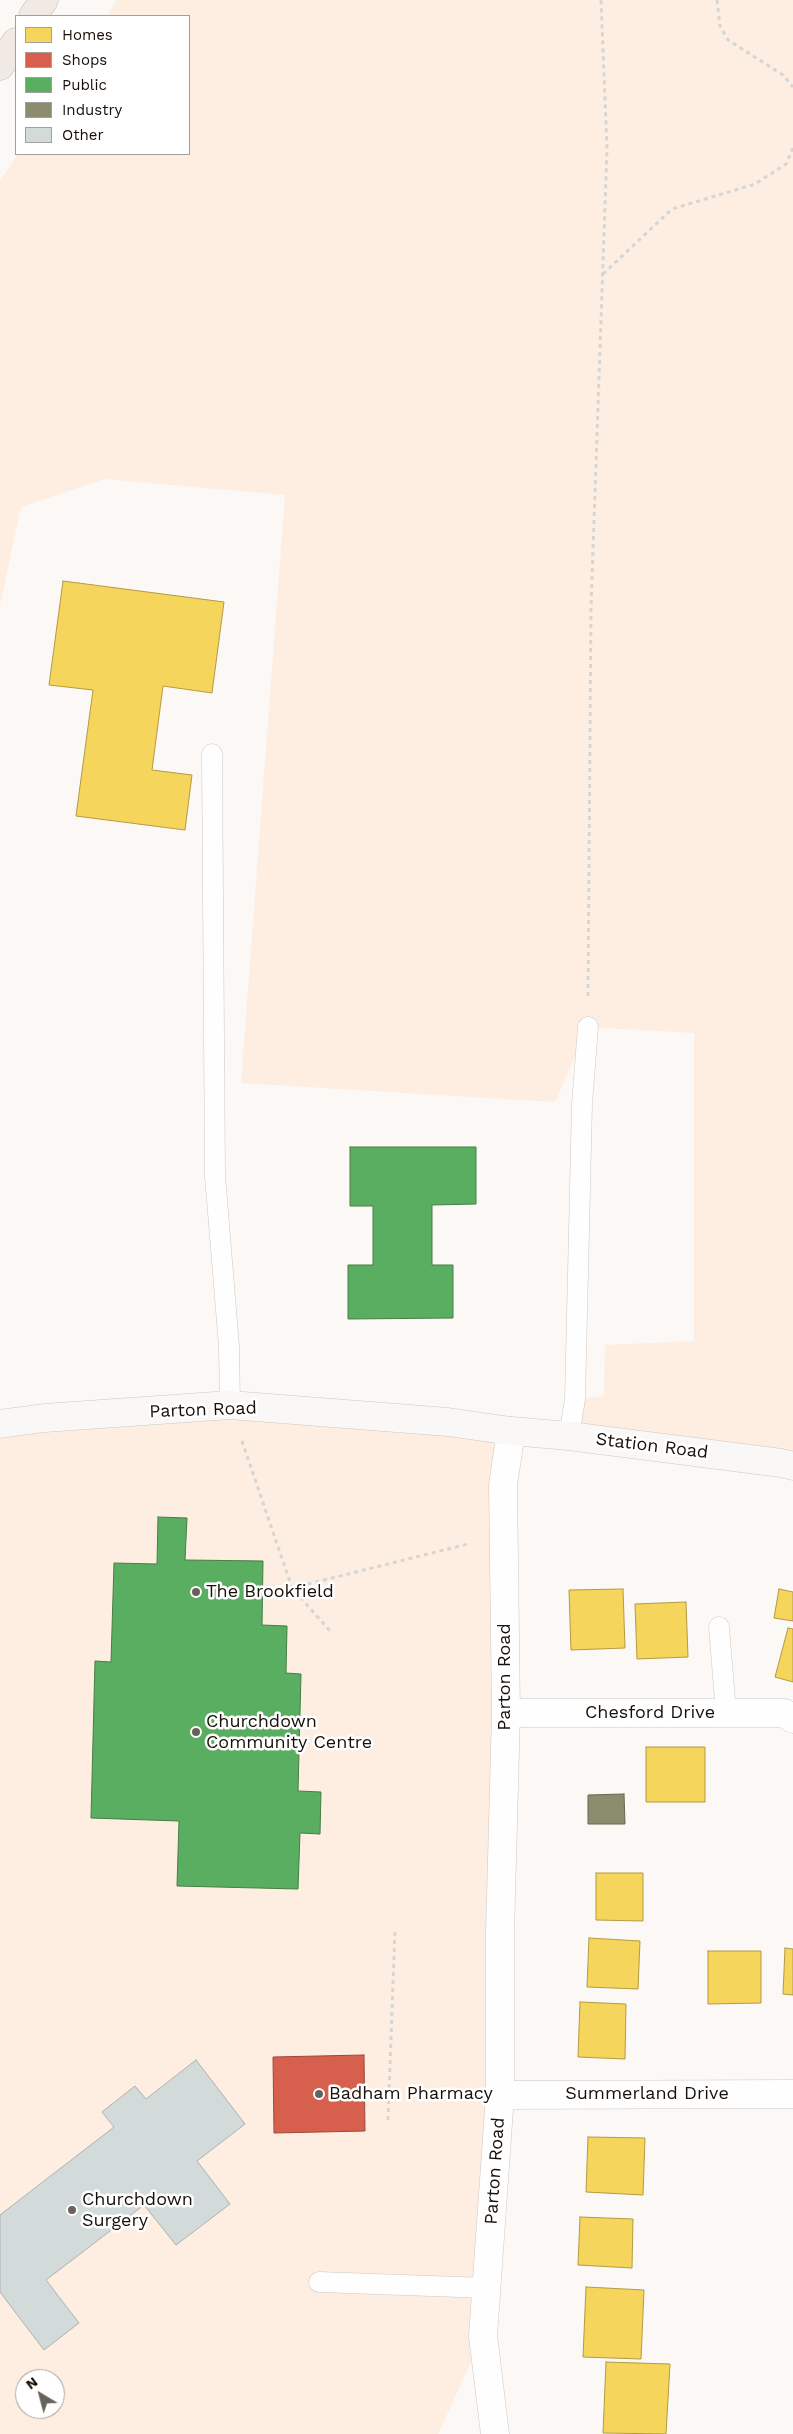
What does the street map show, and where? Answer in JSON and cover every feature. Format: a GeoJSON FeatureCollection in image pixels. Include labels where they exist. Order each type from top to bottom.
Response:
{"type":"FeatureCollection","features":[{"type":"Feature","properties":{"kind":"highway"},"geometry":{"type":"LineString","coordinates":[[34,15],[44,0]]}},
{"type":"Feature","properties":{"kind":"highway"},"geometry":{"type":"LineString","coordinates":[[0,66],[15,44]]}},
{"type":"Feature","properties":{"kind":"street","name":"Parton Road"},"geometry":{"type":"LineString","coordinates":[[0,1424],[44,1418],[230,1405],[448,1422],[511,1431],[503,1485],[506,1713],[500,1932],[500,2095],[483,2336],[496,2434]]}},
{"type":"Feature","properties":{"kind":"street","name":"Station Road"},"geometry":{"type":"LineString","coordinates":[[511,1431],[570,1436],[793,1466]]}},
{"type":"Feature","properties":{"kind":"street","name":"Chesford Drive"},"geometry":{"type":"LineString","coordinates":[[506,1713],[784,1713],[793,1719]]}},
{"type":"Feature","properties":{"kind":"street","name":"Summerland Drive"},"geometry":{"type":"LineString","coordinates":[[500,2095],[793,2094]]}},
{"type":"Feature","properties":{"kind":"lane"},"geometry":{"type":"LineString","coordinates":[[212,754],[215,1176],[229,1346],[230,1405]]}},
{"type":"Feature","properties":{"kind":"lane"},"geometry":{"type":"LineString","coordinates":[[570,1436],[575,1399],[582,1104],[588,1027]]}},
{"type":"Feature","properties":{"kind":"lane"},"geometry":{"type":"LineString","coordinates":[[719,1627],[726,1713]]}},
{"type":"Feature","properties":{"kind":"lane"},"geometry":{"type":"LineString","coordinates":[[319,2282],[487,2288]]}},
{"type":"Feature","properties":{"kind":"path"},"geometry":{"type":"LineString","coordinates":[[588,1027],[591,606],[607,148],[601,0]]}},
{"type":"Feature","properties":{"kind":"path"},"geometry":{"type":"LineString","coordinates":[[716,0],[720,26],[728,40],[783,75],[793,87]]}},
{"type":"Feature","properties":{"kind":"path"},"geometry":{"type":"LineString","coordinates":[[602,275],[672,209],[755,184],[786,164],[793,148]]}},
{"type":"Feature","properties":{"kind":"path"},"geometry":{"type":"LineString","coordinates":[[230,1405],[292,1588],[331,1632]]}},
{"type":"Feature","properties":{"kind":"path"},"geometry":{"type":"LineString","coordinates":[[292,1588],[504,1535]]}},
{"type":"Feature","properties":{"kind":"path"},"geometry":{"type":"LineString","coordinates":[[388,2120],[396,1930]]}},
{"type":"Feature","properties":{"kind":"shaded area"},"geometry":{"type":"Polygon","coordinates":[[[117,0],[793,0],[793,1466],[569,1436],[575,1399],[604,1396],[605,1345],[694,1341],[694,1033],[588,1027],[555,1102],[241,1083],[285,495],[104,479],[21,507],[0,605],[0,181],[17,155],[190,155],[190,15],[108,15],[117,0]]]}},
{"type":"Feature","properties":{"kind":"shaded area"},"geometry":{"type":"Polygon","coordinates":[[[230,1405],[511,1431],[483,2336],[438,2434],[0,2434],[0,1424],[230,1405]]]}},
{"type":"Feature","properties":{"kind":"building: Homes"},"geometry":{"type":"Polygon","coordinates":[[[63,581],[224,602],[212,693],[163,686],[152,770],[192,775],[185,830],[76,816],[93,690],[49,685],[63,581]]]}},
{"type":"Feature","properties":{"kind":"building: Homes"},"geometry":{"type":"Polygon","coordinates":[[[623,1589],[625,1648],[571,1650],[569,1590],[623,1589]]]}},
{"type":"Feature","properties":{"kind":"building: Homes"},"geometry":{"type":"Polygon","coordinates":[[[779,1589],[793,1592],[793,1621],[774,1618],[779,1589]]]}},
{"type":"Feature","properties":{"kind":"building: Homes"},"geometry":{"type":"Polygon","coordinates":[[[686,1602],[688,1657],[637,1659],[635,1604],[686,1602]]]}},
{"type":"Feature","properties":{"kind":"building: Homes"},"geometry":{"type":"Polygon","coordinates":[[[788,1628],[793,1629],[793,1682],[775,1677],[788,1628]]]}},
{"type":"Feature","properties":{"kind":"building: Homes"},"geometry":{"type":"Polygon","coordinates":[[[646,1747],[705,1747],[705,1802],[646,1802],[646,1747]]]}},
{"type":"Feature","properties":{"kind":"building: Homes"},"geometry":{"type":"Polygon","coordinates":[[[596,1873],[643,1873],[643,1921],[596,1920],[596,1873]]]}},
{"type":"Feature","properties":{"kind":"building: Homes"},"geometry":{"type":"Polygon","coordinates":[[[589,1938],[640,1941],[638,1989],[587,1987],[589,1938]]]}},
{"type":"Feature","properties":{"kind":"building: Homes"},"geometry":{"type":"Polygon","coordinates":[[[785,1948],[793,1949],[793,1995],[783,1994],[785,1948]]]}},
{"type":"Feature","properties":{"kind":"building: Homes"},"geometry":{"type":"Polygon","coordinates":[[[708,1951],[761,1951],[761,2003],[708,2004],[708,1951]]]}},
{"type":"Feature","properties":{"kind":"building: Homes"},"geometry":{"type":"Polygon","coordinates":[[[580,2002],[626,2004],[625,2059],[578,2057],[580,2002]]]}},
{"type":"Feature","properties":{"kind":"building: Homes"},"geometry":{"type":"Polygon","coordinates":[[[588,2137],[645,2138],[643,2195],[586,2192],[588,2137]]]}},
{"type":"Feature","properties":{"kind":"building: Homes"},"geometry":{"type":"Polygon","coordinates":[[[580,2217],[633,2219],[632,2268],[578,2265],[580,2217]]]}},
{"type":"Feature","properties":{"kind":"building: Homes"},"geometry":{"type":"Polygon","coordinates":[[[586,2287],[644,2290],[641,2359],[583,2357],[586,2287]]]}},
{"type":"Feature","properties":{"kind":"building: Homes"},"geometry":{"type":"Polygon","coordinates":[[[606,2362],[670,2364],[666,2434],[603,2433],[606,2362]]]}},
{"type":"Feature","properties":{"kind":"building: Shops","name":"Badham Pharmacy"},"geometry":{"type":"Polygon","coordinates":[[[364,2055],[365,2131],[274,2133],[273,2057],[364,2055]]]}},
{"type":"Feature","properties":{"kind":"building: Public"},"geometry":{"type":"Polygon","coordinates":[[[350,1147],[476,1147],[476,1204],[432,1205],[432,1265],[453,1265],[453,1318],[348,1319],[348,1265],[373,1265],[373,1206],[350,1206],[350,1147]]]}},
{"type":"Feature","properties":{"kind":"building: Public","name":"Churchdown Community Centre"},"geometry":{"type":"Polygon","coordinates":[[[158,1517],[187,1518],[185,1560],[263,1561],[262,1625],[287,1626],[286,1673],[301,1674],[298,1791],[321,1792],[320,1834],[300,1833],[298,1889],[177,1886],[179,1821],[91,1818],[95,1661],[111,1662],[114,1563],[157,1564],[158,1517]]]}},
{"type":"Feature","properties":{"kind":"building: Industry"},"geometry":{"type":"Polygon","coordinates":[[[624,1794],[625,1824],[588,1824],[588,1795],[624,1794]]]}},
{"type":"Feature","properties":{"kind":"building: Other","name":"Churchdown Surgery"},"geometry":{"type":"Polygon","coordinates":[[[196,2060],[245,2124],[197,2161],[230,2204],[176,2245],[144,2205],[46,2280],[79,2323],[44,2350],[0,2292],[0,2215],[114,2127],[102,2112],[135,2086],[146,2099],[196,2060]]]}},
{"type":"Feature","properties":{"kind":"place","name":"The Brookfield"},"geometry":{"type":"Point","coordinates":[196,1592]}},
{"type":"Feature","properties":{"kind":"place","name":"Churchdown Community Centre"},"geometry":{"type":"Point","coordinates":[196,1732]}},
{"type":"Feature","properties":{"kind":"place","name":"Badham Pharmacy"},"geometry":{"type":"Point","coordinates":[319,2094]}},
{"type":"Feature","properties":{"kind":"place","name":"Churchdown Surgery"},"geometry":{"type":"Point","coordinates":[72,2210]}}]}
